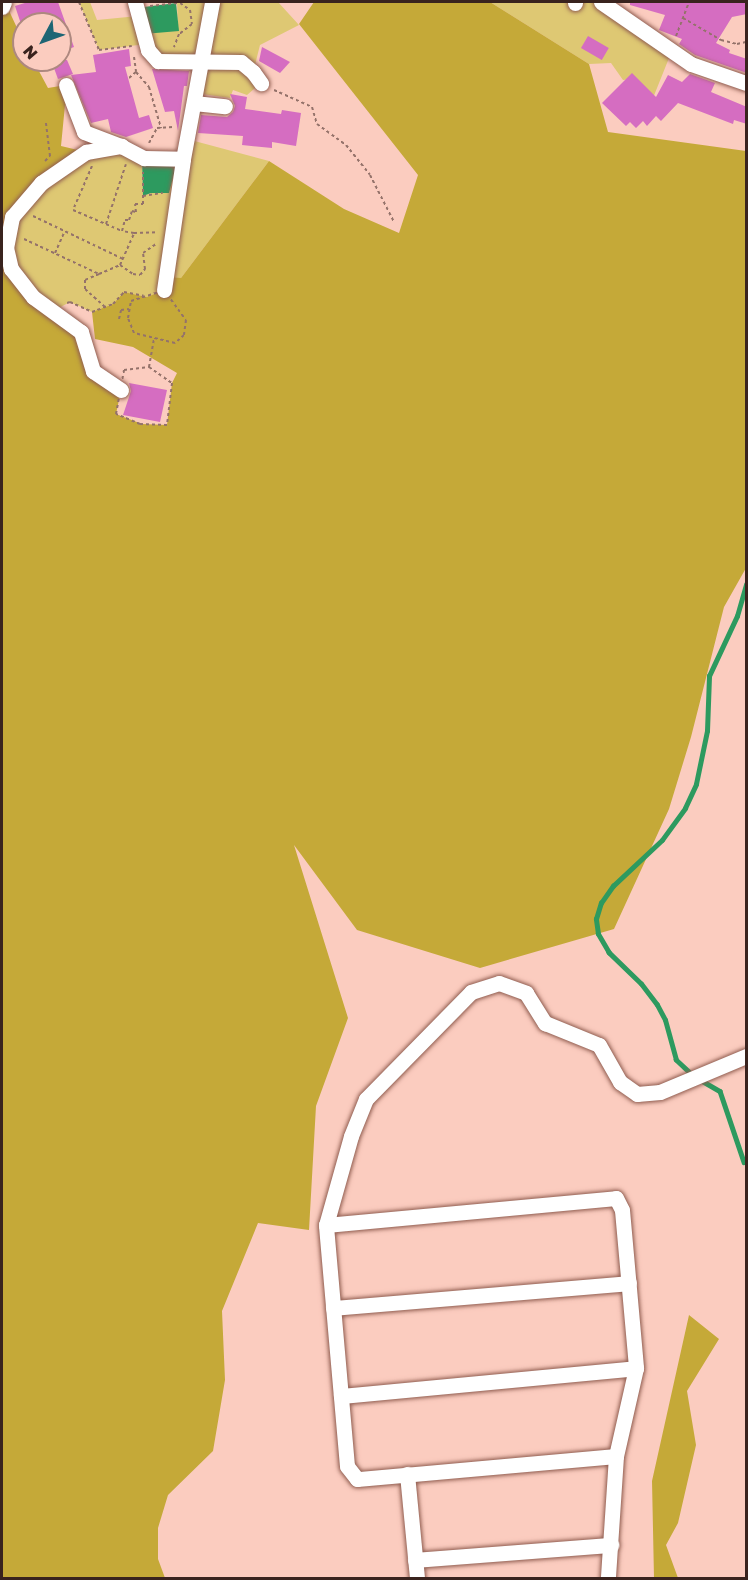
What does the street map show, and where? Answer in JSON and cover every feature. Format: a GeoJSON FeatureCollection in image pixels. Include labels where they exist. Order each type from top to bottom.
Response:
{"type":"FeatureCollection","features":[{"type":"Feature","properties":{"kind":"street"},"geometry":{"type":"LineString","coordinates":[[2,7],[4,2]]}},
{"type":"Feature","properties":{"kind":"street"},"geometry":{"type":"LineString","coordinates":[[164,290],[183,159],[212,2]]}},
{"type":"Feature","properties":{"kind":"street"},"geometry":{"type":"LineString","coordinates":[[601,2],[691,64],[747,83]]}},
{"type":"Feature","properties":{"kind":"street"},"geometry":{"type":"LineString","coordinates":[[135,5],[148,50],[158,61],[241,63],[253,72],[261,83]]}},
{"type":"Feature","properties":{"kind":"street"},"geometry":{"type":"LineString","coordinates":[[66,85],[84,132],[131,151]]}},
{"type":"Feature","properties":{"kind":"street"},"geometry":{"type":"LineString","coordinates":[[194,103],[225,106]]}},
{"type":"Feature","properties":{"kind":"street"},"geometry":{"type":"LineString","coordinates":[[121,390],[93,371],[81,332],[33,297],[11,269],[6,248],[12,217],[41,183],[87,152],[131,151],[183,159]]}},
{"type":"Feature","properties":{"kind":"street"},"geometry":{"type":"LineString","coordinates":[[616,1456],[357,1479],[347,1466],[326,1225],[351,1136],[366,1099],[471,992],[499,983],[526,993],[545,1023],[599,1045],[620,1082],[637,1094],[660,1092],[747,1056]]}},
{"type":"Feature","properties":{"kind":"street"},"geometry":{"type":"LineString","coordinates":[[326,1225],[615,1198],[622,1210],[636,1368],[616,1456],[608,1578]]}},
{"type":"Feature","properties":{"kind":"street"},"geometry":{"type":"LineString","coordinates":[[333,1308],[629,1283]]}},
{"type":"Feature","properties":{"kind":"street"},"geometry":{"type":"LineString","coordinates":[[341,1396],[636,1368]]}},
{"type":"Feature","properties":{"kind":"street"},"geometry":{"type":"LineString","coordinates":[[407,1474],[417,1578]]}},
{"type":"Feature","properties":{"kind":"street"},"geometry":{"type":"LineString","coordinates":[[416,1560],[611,1545]]}},
{"type":"Feature","properties":{"kind":"path"},"geometry":{"type":"LineString","coordinates":[[79,2],[99,50],[132,46],[136,72],[149,87],[161,128]]}},
{"type":"Feature","properties":{"kind":"path"},"geometry":{"type":"LineString","coordinates":[[671,50],[689,2]]}},
{"type":"Feature","properties":{"kind":"path"},"geometry":{"type":"LineString","coordinates":[[135,5],[180,3],[190,10],[192,24],[179,34],[172,54]]}},
{"type":"Feature","properties":{"kind":"path"},"geometry":{"type":"LineString","coordinates":[[683,18],[721,40],[737,44],[747,42]]}},
{"type":"Feature","properties":{"kind":"path"},"geometry":{"type":"LineString","coordinates":[[129,78],[136,72]]}},
{"type":"Feature","properties":{"kind":"path"},"geometry":{"type":"LineString","coordinates":[[261,83],[312,107],[317,124],[345,145],[370,175],[394,222]]}},
{"type":"Feature","properties":{"kind":"path"},"geometry":{"type":"LineString","coordinates":[[43,163],[50,156],[46,122]]}},
{"type":"Feature","properties":{"kind":"path"},"geometry":{"type":"LineString","coordinates":[[99,150],[73,210],[122,231],[172,237]]}},
{"type":"Feature","properties":{"kind":"path"},"geometry":{"type":"LineString","coordinates":[[106,224],[131,151]]}},
{"type":"Feature","properties":{"kind":"path"},"geometry":{"type":"LineString","coordinates":[[122,231],[125,220],[129,220],[132,211],[135,212],[135,204],[143,204],[131,151]]}},
{"type":"Feature","properties":{"kind":"path"},"geometry":{"type":"LineString","coordinates":[[19,209],[123,259]]}},
{"type":"Feature","properties":{"kind":"path"},"geometry":{"type":"LineString","coordinates":[[55,254],[65,231]]}},
{"type":"Feature","properties":{"kind":"path"},"geometry":{"type":"LineString","coordinates":[[9,232],[99,274]]}},
{"type":"Feature","properties":{"kind":"path"},"geometry":{"type":"LineString","coordinates":[[105,307],[85,289],[85,280],[120,265],[134,233]]}},
{"type":"Feature","properties":{"kind":"path"},"geometry":{"type":"LineString","coordinates":[[120,265],[133,274],[140,275],[145,269],[143,253],[154,244],[172,237]]}},
{"type":"Feature","properties":{"kind":"path"},"geometry":{"type":"LineString","coordinates":[[164,290],[186,320],[184,335],[175,343],[134,333],[128,318],[131,301],[164,290]]}},
{"type":"Feature","properties":{"kind":"path"},"geometry":{"type":"LineString","coordinates":[[53,311],[70,302],[92,312],[113,304],[124,292],[147,297]]}},
{"type":"Feature","properties":{"kind":"path"},"geometry":{"type":"LineString","coordinates":[[119,320],[121,310],[129,309]]}},
{"type":"Feature","properties":{"kind":"path"},"geometry":{"type":"LineString","coordinates":[[149,368],[154,338]]}},
{"type":"Feature","properties":{"kind":"path"},"geometry":{"type":"LineString","coordinates":[[149,368],[172,383],[167,425],[140,424],[116,414],[124,370],[149,368]]}},
{"type":"Feature","properties":{"kind":"shaded area"},"geometry":{"type":"Polygon","coordinates":[[[5,2],[12,17],[12,72],[39,72],[48,88],[66,85],[73,103],[65,105],[61,146],[86,152],[12,217],[11,269],[81,332],[93,371],[121,390],[116,414],[142,424],[167,425],[172,383],[177,373],[133,347],[95,339],[92,312],[113,304],[124,292],[147,297],[164,290],[166,277],[181,278],[269,161],[344,209],[399,233],[418,175],[299,24],[314,2],[490,2],[589,64],[608,132],[746,151],[746,568],[724,607],[691,737],[669,809],[614,929],[480,968],[357,930],[294,845],[348,1018],[316,1106],[309,1230],[258,1223],[222,1311],[225,1380],[213,1451],[168,1495],[158,1528],[158,1559],[165,1578],[2,1578],[2,6],[5,2]]]}},
{"type":"Feature","properties":{"kind":"shaded area"},"geometry":{"type":"Polygon","coordinates":[[[79,2],[90,2],[97,20],[138,16],[178,30],[177,2],[278,2],[299,25],[260,45],[253,73],[261,83],[247,95],[233,90],[230,98],[195,93],[201,62],[158,61],[146,44],[99,50],[79,2]]]}},
{"type":"Feature","properties":{"kind":"shaded area"},"geometry":{"type":"Polygon","coordinates":[[[490,2],[601,2],[669,58],[653,98],[635,79],[623,80],[611,63],[589,64],[490,2]]]}},
{"type":"Feature","properties":{"kind":"shaded area"},"geometry":{"type":"Polygon","coordinates":[[[176,3],[179,31],[144,34],[136,8],[176,3]]]}},
{"type":"Feature","properties":{"kind":"shaded area"},"geometry":{"type":"Polygon","coordinates":[[[187,139],[269,161],[181,278],[164,290],[147,297],[124,292],[113,304],[92,312],[70,302],[53,311],[11,269],[12,217],[86,152],[121,146],[142,157],[143,196],[151,193],[175,171],[187,139]]]}},
{"type":"Feature","properties":{"kind":"shaded area"},"geometry":{"type":"Polygon","coordinates":[[[142,157],[178,159],[169,193],[151,193],[143,196],[142,157]]]}},
{"type":"Feature","properties":{"kind":"shaded area"},"geometry":{"type":"Polygon","coordinates":[[[689,1315],[719,1339],[687,1391],[696,1445],[678,1523],[666,1545],[678,1578],[654,1578],[652,1481],[689,1315]]]}},
{"type":"Feature","properties":{"kind":"building"},"geometry":{"type":"Polygon","coordinates":[[[28,2],[58,2],[62,12],[17,12],[15,6],[28,2]]]}},
{"type":"Feature","properties":{"kind":"building"},"geometry":{"type":"Polygon","coordinates":[[[630,2],[747,2],[747,14],[732,17],[716,43],[730,50],[729,53],[747,59],[747,73],[695,55],[679,44],[682,39],[659,30],[665,15],[630,5],[630,2]]]}},
{"type":"Feature","properties":{"kind":"building"},"geometry":{"type":"Polygon","coordinates":[[[588,36],[609,48],[602,60],[581,48],[588,36]]]}},
{"type":"Feature","properties":{"kind":"building"},"geometry":{"type":"Polygon","coordinates":[[[262,47],[290,62],[280,73],[259,61],[262,47]]]}},
{"type":"Feature","properties":{"kind":"building"},"geometry":{"type":"Polygon","coordinates":[[[129,49],[131,66],[125,67],[139,118],[149,115],[153,128],[126,137],[111,132],[108,119],[91,123],[71,75],[96,72],[93,55],[129,49]]]}},
{"type":"Feature","properties":{"kind":"building"},"geometry":{"type":"Polygon","coordinates":[[[152,69],[189,71],[187,86],[184,86],[178,131],[174,111],[165,112],[152,69]]]}},
{"type":"Feature","properties":{"kind":"building"},"geometry":{"type":"Polygon","coordinates":[[[55,72],[72,72],[73,74],[58,79],[55,72]]]}},
{"type":"Feature","properties":{"kind":"building"},"geometry":{"type":"Polygon","coordinates":[[[632,73],[656,97],[668,75],[682,82],[690,74],[715,83],[711,92],[747,107],[747,124],[734,120],[733,124],[678,103],[661,121],[656,116],[647,126],[643,121],[636,128],[630,122],[626,126],[602,103],[632,73]]]}},
{"type":"Feature","properties":{"kind":"building"},"geometry":{"type":"Polygon","coordinates":[[[230,94],[247,97],[245,109],[281,114],[282,110],[301,113],[296,146],[272,142],[272,148],[242,145],[243,136],[198,133],[201,115],[227,117],[233,112],[235,106],[230,94]]]}},
{"type":"Feature","properties":{"kind":"building"},"geometry":{"type":"Polygon","coordinates":[[[129,383],[167,390],[160,422],[123,415],[131,391],[129,383]]]}},
{"type":"Feature","properties":{"kind":"waterway"},"geometry":{"type":"LineString","coordinates":[[692,1075],[676,1060],[665,1020],[657,1005],[641,984],[609,953],[598,934],[596,919],[601,903],[613,886],[662,840],[685,808],[696,784],[707,731],[709,676],[737,616],[746,584]]}},
{"type":"Feature","properties":{"kind":"waterway"},"geometry":{"type":"LineString","coordinates":[[699,1079],[720,1091],[744,1162]]}}]}
